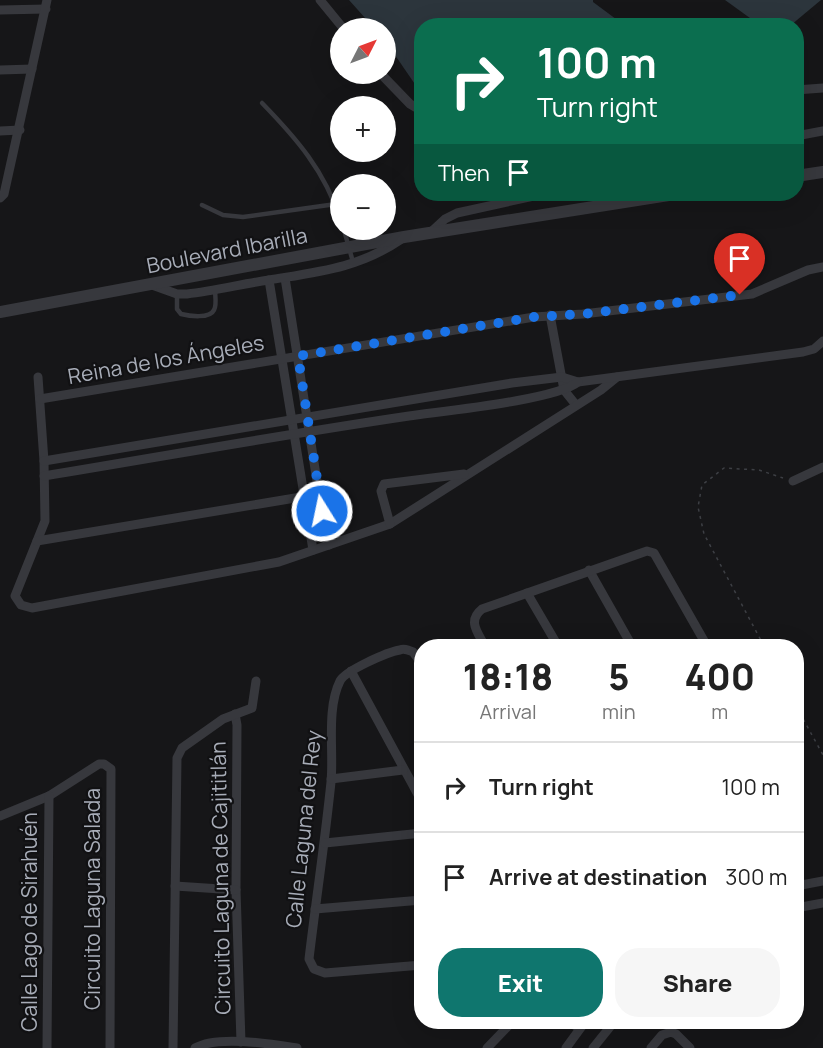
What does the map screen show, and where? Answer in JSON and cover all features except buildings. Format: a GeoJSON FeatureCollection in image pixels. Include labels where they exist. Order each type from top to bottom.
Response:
{"type":"FeatureCollection","features":[{"type":"Feature","properties":{"kind":"street"},"geometry":{"type":"LineString","coordinates":[[320,0],[335,18]]}},
{"type":"Feature","properties":{"kind":"street"},"geometry":{"type":"LineString","coordinates":[[0,10],[47,4],[20,130],[2,196]]}},
{"type":"Feature","properties":{"kind":"street"},"geometry":{"type":"LineString","coordinates":[[0,70],[32,69]]}},
{"type":"Feature","properties":{"kind":"street"},"geometry":{"type":"LineString","coordinates":[[391,84],[414,106]]}},
{"type":"Feature","properties":{"kind":"street"},"geometry":{"type":"LineString","coordinates":[[804,89],[823,88]]}},
{"type":"Feature","properties":{"kind":"street"},"geometry":{"type":"LineString","coordinates":[[0,131],[20,130]]}},
{"type":"Feature","properties":{"kind":"street"},"geometry":{"type":"LineString","coordinates":[[804,135],[823,131]]}},
{"type":"Feature","properties":{"kind":"street"},"geometry":{"type":"LineString","coordinates":[[804,175],[823,172]]}},
{"type":"Feature","properties":{"kind":"street"},"geometry":{"type":"LineString","coordinates":[[431,232],[445,219],[457,213],[511,201]]}},
{"type":"Feature","properties":{"kind":"street","name":"Boulevard Ibarilla"},"geometry":{"type":"LineString","coordinates":[[0,312],[431,232],[630,201]]}},
{"type":"Feature","properties":{"kind":"street"},"geometry":{"type":"LineString","coordinates":[[152,285],[177,294],[214,290],[354,265],[378,254],[404,237]]}},
{"type":"Feature","properties":{"kind":"street","name":"Reina de los Ángeles"},"geometry":{"type":"LineString","coordinates":[[40,399],[550,315],[583,314],[752,294],[808,270],[823,267]]}},
{"type":"Feature","properties":{"kind":"street"},"geometry":{"type":"LineString","coordinates":[[285,278],[329,545]]}},
{"type":"Feature","properties":{"kind":"street"},"geometry":{"type":"LineString","coordinates":[[269,280],[313,550]]}},
{"type":"Feature","properties":{"kind":"street"},"geometry":{"type":"LineString","coordinates":[[550,315],[564,390],[576,405]]}},
{"type":"Feature","properties":{"kind":"street"},"geometry":{"type":"LineString","coordinates":[[44,476],[516,399],[564,390],[578,382],[803,352],[813,349],[823,341]]}},
{"type":"Feature","properties":{"kind":"street"},"geometry":{"type":"LineString","coordinates":[[38,377],[44,461],[45,522],[16,593],[17,602],[32,608],[279,562],[390,524],[617,377]]}},
{"type":"Feature","properties":{"kind":"street"},"geometry":{"type":"LineString","coordinates":[[44,461],[512,383],[562,377],[578,382]]}},
{"type":"Feature","properties":{"kind":"street"},"geometry":{"type":"LineString","coordinates":[[793,481],[823,467]]}},
{"type":"Feature","properties":{"kind":"street"},"geometry":{"type":"LineString","coordinates":[[390,524],[381,491],[384,484],[466,474]]}},
{"type":"Feature","properties":{"kind":"street"},"geometry":{"type":"LineString","coordinates":[[37,541],[319,494]]}},
{"type":"Feature","properties":{"kind":"street"},"geometry":{"type":"LineString","coordinates":[[481,639],[474,627],[474,620],[482,609],[647,551],[654,553],[703,639]]}},
{"type":"Feature","properties":{"kind":"street"},"geometry":{"type":"LineString","coordinates":[[589,570],[628,639]]}},
{"type":"Feature","properties":{"kind":"street"},"geometry":{"type":"LineString","coordinates":[[527,593],[554,639]]}},
{"type":"Feature","properties":{"kind":"street"},"geometry":{"type":"LineString","coordinates":[[414,653],[400,649],[351,671],[414,789]]}},
{"type":"Feature","properties":{"kind":"street","name":"Calle Laguna del Rey"},"geometry":{"type":"LineString","coordinates":[[351,671],[340,679],[333,707],[332,778],[309,959],[319,972],[325,973],[414,966]]}},
{"type":"Feature","properties":{"kind":"street","name":"Circuito Laguna de Cajititlán"},"geometry":{"type":"LineString","coordinates":[[173,1048],[177,758],[182,748],[223,719],[252,708],[256,681]]}},
{"type":"Feature","properties":{"kind":"street","name":"Circuito Laguna de Cajititlán"},"geometry":{"type":"LineString","coordinates":[[235,714],[241,1041]]}},
{"type":"Feature","properties":{"kind":"street","name":"Circuito Laguna Salada"},"geometry":{"type":"LineString","coordinates":[[0,816],[49,796],[99,764],[104,764],[111,769],[110,1048]]}},
{"type":"Feature","properties":{"kind":"street"},"geometry":{"type":"LineString","coordinates":[[332,778],[403,770]]}},
{"type":"Feature","properties":{"kind":"street","name":"Calle Lago de Sirahuén"},"geometry":{"type":"LineString","coordinates":[[47,1048],[49,796]]}},
{"type":"Feature","properties":{"kind":"street"},"geometry":{"type":"LineString","coordinates":[[325,843],[414,834]]}},
{"type":"Feature","properties":{"kind":"street"},"geometry":{"type":"LineString","coordinates":[[804,885],[823,881]]}},
{"type":"Feature","properties":{"kind":"street"},"geometry":{"type":"LineString","coordinates":[[176,886],[237,890]]}},
{"type":"Feature","properties":{"kind":"street"},"geometry":{"type":"LineString","coordinates":[[315,909],[414,901]]}},
{"type":"Feature","properties":{"kind":"street"},"geometry":{"type":"LineString","coordinates":[[804,907],[823,903]]}},
{"type":"Feature","properties":{"kind":"street"},"geometry":{"type":"LineString","coordinates":[[487,1048],[505,1029]]}},
{"type":"Feature","properties":{"kind":"street"},"geometry":{"type":"LineString","coordinates":[[566,1048],[579,1029]]}},
{"type":"Feature","properties":{"kind":"street"},"geometry":{"type":"LineString","coordinates":[[593,1048],[602,1029]]}},
{"type":"Feature","properties":{"kind":"street"},"geometry":{"type":"LineString","coordinates":[[651,1048],[662,1035],[671,1032],[690,1048]]}},
{"type":"Feature","properties":{"kind":"street"},"geometry":{"type":"LineString","coordinates":[[195,1048],[201,1045],[241,1041],[297,1048]]}},
{"type":"Feature","properties":{"kind":"lane"},"geometry":{"type":"LineString","coordinates":[[262,103],[306,151],[330,192]]}},
{"type":"Feature","properties":{"kind":"lane"},"geometry":{"type":"LineString","coordinates":[[202,205],[223,216],[243,218],[330,205]]}},
{"type":"Feature","properties":{"kind":"lane"},"geometry":{"type":"LineString","coordinates":[[347,240],[354,265]]}},
{"type":"Feature","properties":{"kind":"lane"},"geometry":{"type":"LineString","coordinates":[[177,294],[177,309],[181,314],[205,315],[212,313],[215,308],[214,290]]}},
{"type":"Feature","properties":{"kind":"path"},"geometry":{"type":"LineString","coordinates":[[761,639],[704,534],[698,507],[702,485],[724,468],[759,470],[793,481]]}},
{"type":"Feature","properties":{"kind":"path"},"geometry":{"type":"LineString","coordinates":[[804,721],[823,755]]}},
{"type":"Feature","properties":{"kind":"shaded area"},"geometry":{"type":"Polygon","coordinates":[[[349,0],[593,0],[615,18],[414,18],[414,83],[396,57],[396,18],[365,18],[349,0]]]}},
{"type":"Feature","properties":{"kind":"shaded area"},"geometry":{"type":"Polygon","coordinates":[[[725,0],[821,0],[799,18],[750,18],[725,0]]]}},
{"type":"Feature","properties":{"kind":"route"},"geometry":{"type":"LineString","coordinates":[[322,511],[298,356],[534,317],[583,314],[740,295]]}}]}
